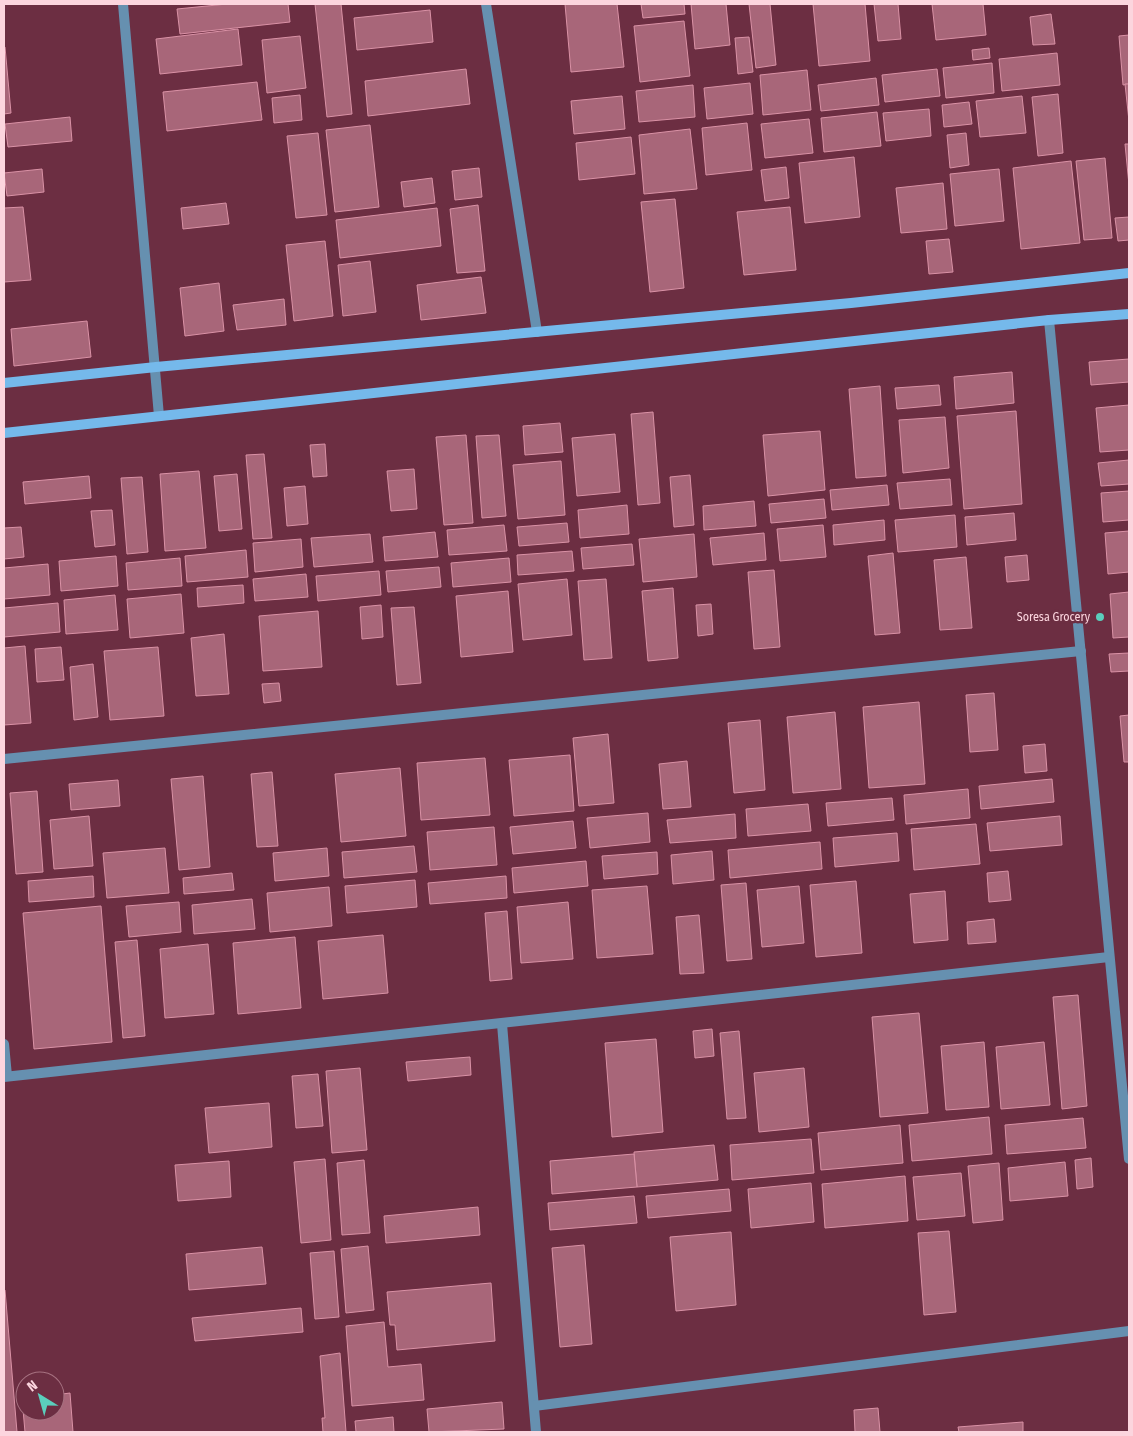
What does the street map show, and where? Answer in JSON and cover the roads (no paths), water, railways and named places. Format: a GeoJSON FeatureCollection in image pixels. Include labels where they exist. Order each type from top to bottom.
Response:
{"type":"FeatureCollection","features":[{"type":"Feature","properties":{"kind":"street"},"geometry":{"type":"LineString","coordinates":[[123,4],[159,416]]}},
{"type":"Feature","properties":{"kind":"street"},"geometry":{"type":"LineString","coordinates":[[486,4],[537,332]]}},
{"type":"Feature","properties":{"kind":"street"},"geometry":{"type":"LineString","coordinates":[[4,383],[156,367],[851,303],[1129,273]]}},
{"type":"Feature","properties":{"kind":"street"},"geometry":{"type":"LineString","coordinates":[[4,433],[1049,320],[1129,314]]}},
{"type":"Feature","properties":{"kind":"street"},"geometry":{"type":"LineString","coordinates":[[1049,320],[1129,1159]]}},
{"type":"Feature","properties":{"kind":"street"},"geometry":{"type":"LineString","coordinates":[[4,759],[1081,651]]}},
{"type":"Feature","properties":{"kind":"street"},"geometry":{"type":"LineString","coordinates":[[4,1044],[5,1077],[1109,957]]}},
{"type":"Feature","properties":{"kind":"street"},"geometry":{"type":"LineString","coordinates":[[502,1024],[536,1432]]}},
{"type":"Feature","properties":{"kind":"street"},"geometry":{"type":"LineString","coordinates":[[534,1406],[1129,1331]]}},
{"type":"Feature","properties":{"kind":"place","name":"Soresa Grocery"},"geometry":{"type":"Point","coordinates":[1100,617]}}]}
